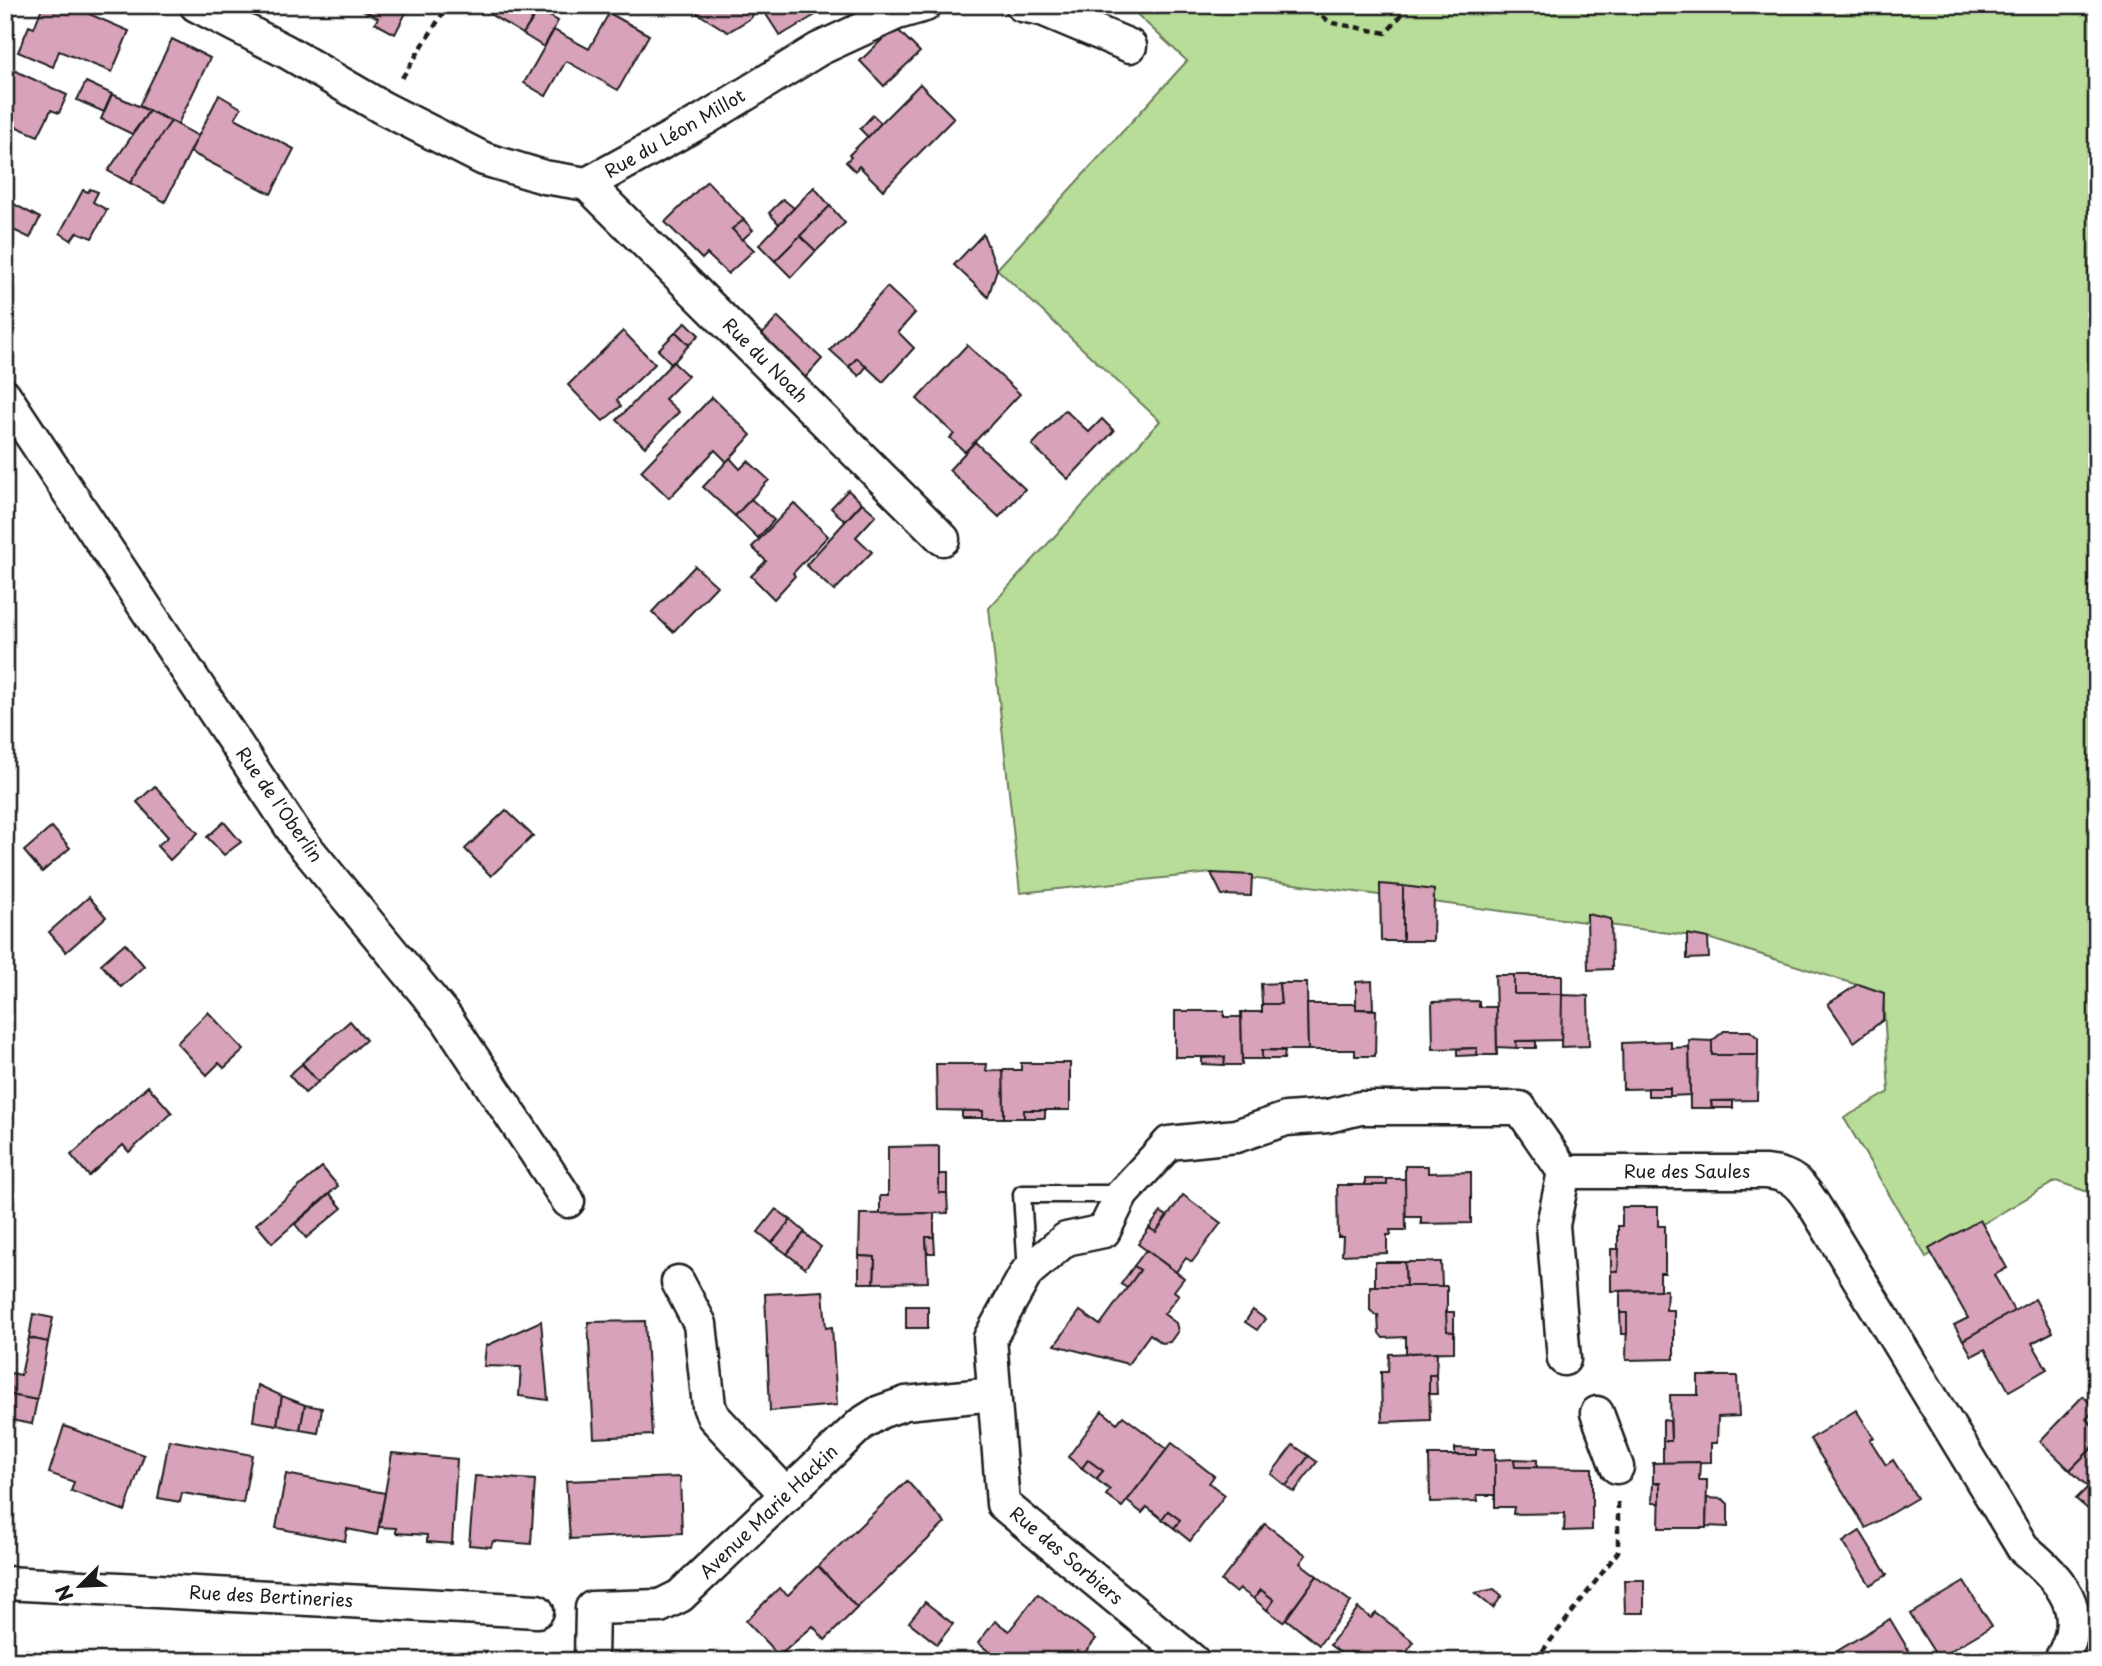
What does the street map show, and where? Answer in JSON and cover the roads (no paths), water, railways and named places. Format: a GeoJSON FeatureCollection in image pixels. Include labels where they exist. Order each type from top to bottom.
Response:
{"type":"FeatureCollection","features":[{"type":"Feature","properties":{"kind":"street","name":"Rue du Léon Millot"},"geometry":{"type":"LineString","coordinates":[[195,5],[288,52],[383,108],[484,159],[544,177],[587,184],[705,119],[819,49],[897,13],[925,5]]}},
{"type":"Feature","properties":{"kind":"street"},"geometry":{"type":"LineString","coordinates":[[1022,5],[1042,9],[1130,46]]}},
{"type":"Feature","properties":{"kind":"street","name":"Rue du Noah"},"geometry":{"type":"LineString","coordinates":[[587,184],[943,539]]}},
{"type":"Feature","properties":{"kind":"street","name":"Rue de l'Oberlin"},"geometry":{"type":"LineString","coordinates":[[5,396],[299,839],[447,1019],[568,1201]]}},
{"type":"Feature","properties":{"kind":"street"},"geometry":{"type":"LineString","coordinates":[[1027,1272],[1066,1239],[1104,1231],[1122,1194],[1169,1143],[1236,1136],[1286,1119],[1328,1116],[1360,1108],[1520,1108],[1564,1172],[1553,1225],[1564,1359]]}},
{"type":"Feature","properties":{"kind":"street","name":"Rue des Saules"},"geometry":{"type":"LineString","coordinates":[[1564,1172],[1765,1172],[1779,1173],[1794,1179],[1817,1210],[2023,1548],[2059,1581],[2073,1611],[2069,1646],[2060,1661]]}},
{"type":"Feature","properties":{"kind":"street","name":"Rue des Sorbiers"},"geometry":{"type":"LineString","coordinates":[[1027,1272],[990,1338],[1003,1504],[1159,1651],[1193,1661]]}},
{"type":"Feature","properties":{"kind":"street"},"geometry":{"type":"LineString","coordinates":[[678,1282],[701,1324],[709,1406],[713,1416],[787,1495]]}},
{"type":"Feature","properties":{"kind":"street","name":"Avenue Marie Hackin"},"geometry":{"type":"LineString","coordinates":[[591,1661],[592,1608],[660,1606],[680,1596],[861,1424],[880,1412],[906,1403],[994,1394]]}},
{"type":"Feature","properties":{"kind":"street"},"geometry":{"type":"LineString","coordinates":[[1597,1413],[1618,1467]]}},
{"type":"Feature","properties":{"kind":"street","name":"Rue des Bertineries"},"geometry":{"type":"LineString","coordinates":[[5,1583],[537,1611]]}},
{"type":"Feature","properties":{"kind":"lane"},"geometry":{"type":"LineString","coordinates":[[1027,1272],[1022,1194],[1122,1194]]}}]}
